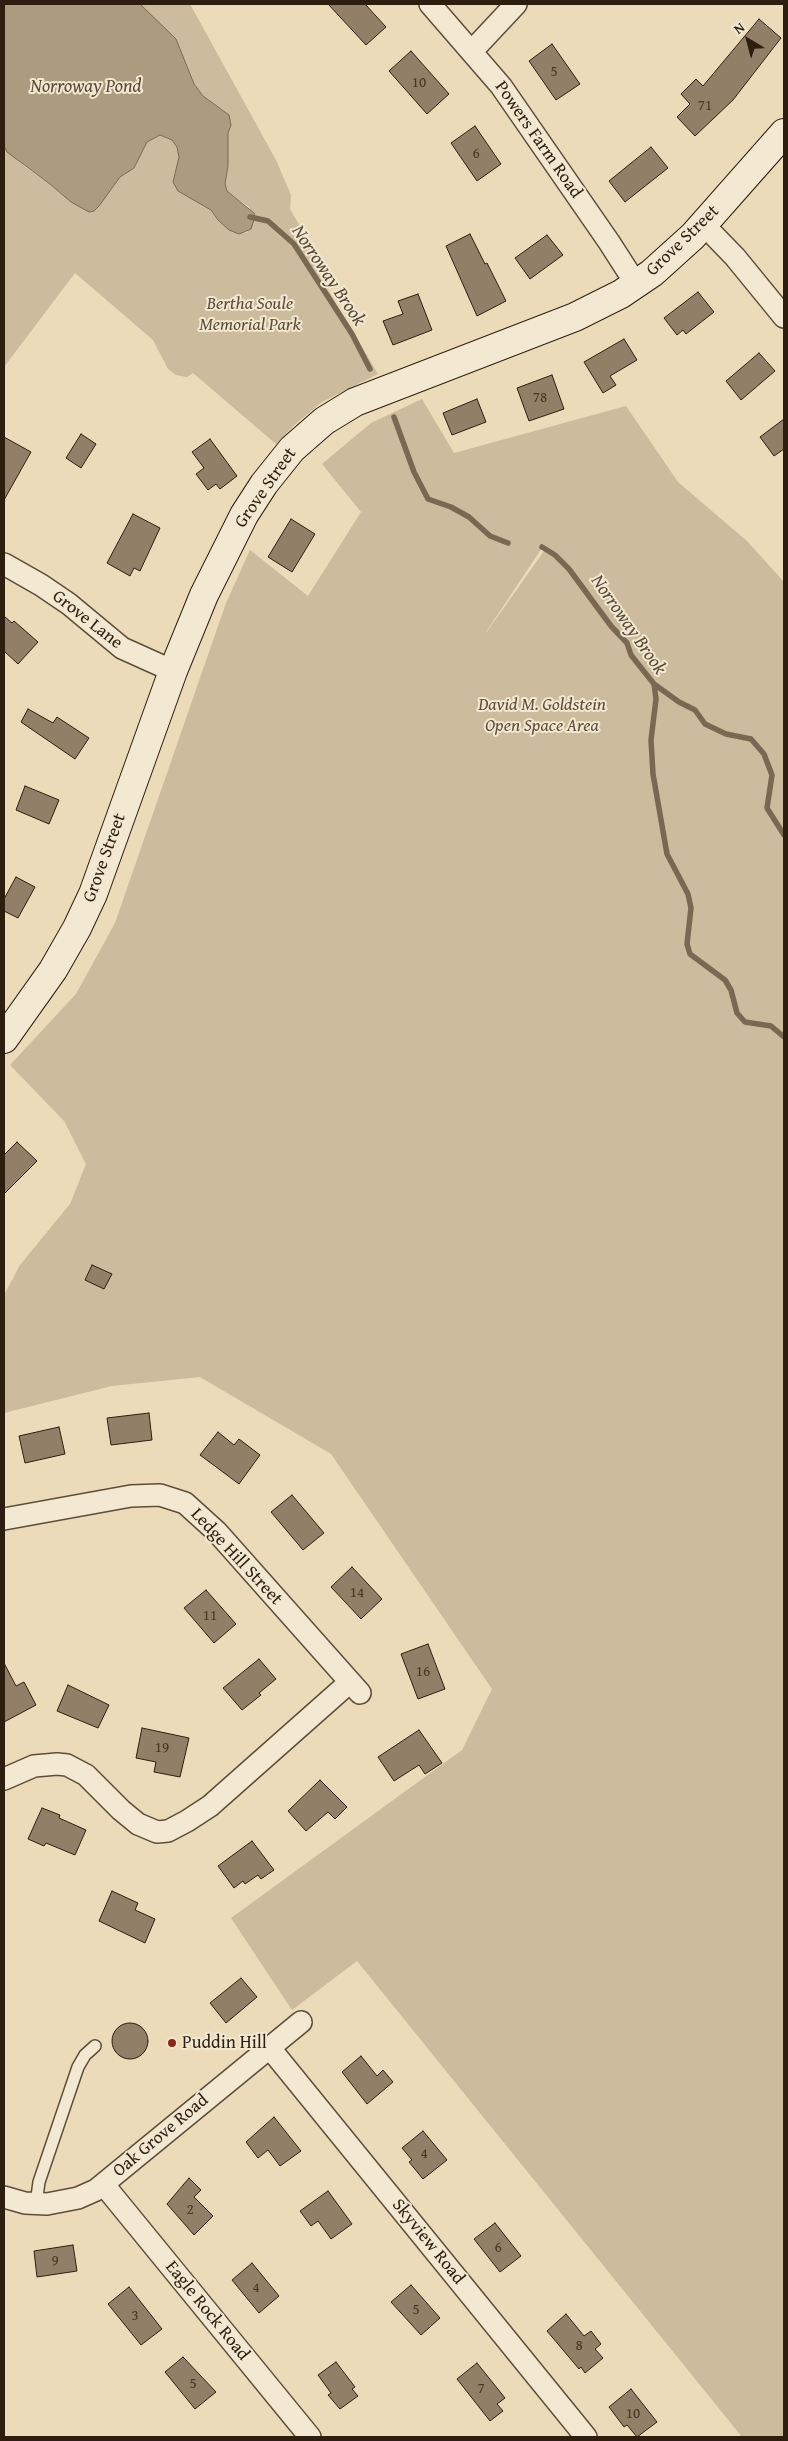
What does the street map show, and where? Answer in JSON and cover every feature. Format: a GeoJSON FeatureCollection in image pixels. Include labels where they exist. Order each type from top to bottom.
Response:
{"type":"FeatureCollection","features":[{"type":"Feature","properties":{"kind":"street","name":"Powers Farm Road"},"geometry":{"type":"LineString","coordinates":[[430,4],[472,50],[501,86],[636,284]]}},
{"type":"Feature","properties":{"kind":"street"},"geometry":{"type":"LineString","coordinates":[[472,50],[516,4]]}},
{"type":"Feature","properties":{"kind":"street","name":"Grove Street"},"geometry":{"type":"LineString","coordinates":[[4,1039],[53,970],[85,912],[107,858],[173,671],[204,595],[234,532],[274,471],[292,449],[335,412],[363,398],[576,317],[636,284],[667,261],[704,225],[784,133]]}},
{"type":"Feature","properties":{"kind":"street"},"geometry":{"type":"LineString","coordinates":[[704,225],[735,256],[784,317]]}},
{"type":"Feature","properties":{"kind":"street","name":"Grove Lane"},"geometry":{"type":"LineString","coordinates":[[4,564],[61,599],[122,648],[173,671]]}},
{"type":"Feature","properties":{"kind":"street","name":"Ledge Hill Street"},"geometry":{"type":"LineString","coordinates":[[4,1519],[131,1496],[160,1495],[185,1502],[217,1532],[355,1688],[210,1806],[187,1822],[168,1831],[157,1832],[138,1824],[120,1810],[86,1775],[68,1766],[57,1764],[34,1766],[4,1779]]}},
{"type":"Feature","properties":{"kind":"street","name":"Oak Grove Road"},"geometry":{"type":"LineString","coordinates":[[4,2197],[36,2204],[78,2198],[104,2185],[300,2022]]}},
{"type":"Feature","properties":{"kind":"street","name":"Skyview Road"},"geometry":{"type":"LineString","coordinates":[[269,2047],[586,2437]]}},
{"type":"Feature","properties":{"kind":"street","name":"Eagle Rock Road"},"geometry":{"type":"LineString","coordinates":[[104,2185],[310,2437]]}},
{"type":"Feature","properties":{"kind":"lane"},"geometry":{"type":"LineString","coordinates":[[36,2204],[39,2182],[75,2076],[85,2055],[95,2046]]}},
{"type":"Feature","properties":{"kind":"green space","name":"Bertha Soule Memorial Park"},"geometry":{"type":"Polygon","coordinates":[[[140,4],[190,4],[276,160],[291,195],[290,209],[315,252],[317,271],[378,374],[322,402],[293,426],[276,444],[193,373],[187,377],[176,375],[168,369],[153,340],[75,273],[4,367],[4,146],[24,166],[50,184],[71,202],[110,191],[120,177],[134,168],[147,142],[160,135],[172,140],[177,147],[179,157],[173,182],[188,196],[211,210],[218,220],[246,233],[254,223],[249,207],[227,191],[225,184],[228,166],[228,133],[231,125],[229,115],[203,96],[194,84],[183,60],[152,16],[140,4]]]}},
{"type":"Feature","properties":{"kind":"green space","name":"David M. Goldstein Open Space Area"},"geometry":{"type":"Polygon","coordinates":[[[422,399],[454,453],[626,406],[678,482],[747,541],[784,582],[784,2437],[742,2437],[357,1961],[292,2010],[231,1918],[462,1750],[492,1689],[331,1454],[200,1377],[112,1386],[4,1413],[4,1295],[20,1265],[70,1204],[86,1164],[64,1121],[10,1065],[76,994],[115,923],[226,603],[250,550],[308,596],[361,512],[322,464],[371,423],[422,399]],[[542,548],[486,633],[544,551],[542,548]]]}},
{"type":"Feature","properties":{"kind":"water","name":"Norroway Pond"},"geometry":{"type":"Polygon","coordinates":[[[4,4],[140,4],[176,39],[194,84],[203,96],[229,115],[231,125],[228,133],[228,166],[225,184],[227,191],[254,213],[255,217],[251,229],[239,234],[229,230],[211,210],[178,191],[173,182],[179,157],[177,147],[172,140],[160,135],[147,142],[134,168],[120,177],[99,206],[94,211],[89,212],[71,202],[7,152],[4,146],[4,4]]]}},
{"type":"Feature","properties":{"kind":"building"},"geometry":{"type":"Polygon","coordinates":[[[328,4],[365,4],[386,27],[366,45],[328,4]]]}},
{"type":"Feature","properties":{"kind":"building"},"geometry":{"type":"Polygon","coordinates":[[[759,19],[781,38],[733,100],[695,136],[677,117],[690,104],[681,94],[696,79],[703,86],[759,19]]]}},
{"type":"Feature","properties":{"kind":"building"},"geometry":{"type":"Polygon","coordinates":[[[552,44],[580,84],[556,100],[529,61],[552,44]]]}},
{"type":"Feature","properties":{"kind":"building"},"geometry":{"type":"Polygon","coordinates":[[[411,51],[449,94],[427,114],[389,71],[411,51]]]}},
{"type":"Feature","properties":{"kind":"building"},"geometry":{"type":"Polygon","coordinates":[[[475,126],[501,164],[477,181],[451,143],[475,126]]]}},
{"type":"Feature","properties":{"kind":"building"},"geometry":{"type":"Polygon","coordinates":[[[651,147],[668,168],[625,202],[609,181],[651,147]]]}},
{"type":"Feature","properties":{"kind":"building"},"geometry":{"type":"Polygon","coordinates":[[[470,234],[506,301],[477,316],[446,246],[470,234]]]}},
{"type":"Feature","properties":{"kind":"building"},"geometry":{"type":"Polygon","coordinates":[[[547,235],[563,255],[530,279],[515,258],[547,235]]]}},
{"type":"Feature","properties":{"kind":"building"},"geometry":{"type":"Polygon","coordinates":[[[698,292],[714,312],[686,334],[683,330],[677,335],[664,318],[698,292]]]}},
{"type":"Feature","properties":{"kind":"building"},"geometry":{"type":"Polygon","coordinates":[[[418,294],[432,330],[393,345],[383,321],[403,314],[398,301],[418,294]]]}},
{"type":"Feature","properties":{"kind":"building"},"geometry":{"type":"Polygon","coordinates":[[[624,339],[637,360],[610,376],[616,385],[603,393],[584,362],[624,339]]]}},
{"type":"Feature","properties":{"kind":"building"},"geometry":{"type":"Polygon","coordinates":[[[759,353],[775,371],[741,400],[726,381],[759,353]]]}},
{"type":"Feature","properties":{"kind":"building"},"geometry":{"type":"Polygon","coordinates":[[[552,375],[564,409],[529,421],[517,388],[552,375]]]}},
{"type":"Feature","properties":{"kind":"building"},"geometry":{"type":"Polygon","coordinates":[[[477,399],[486,422],[452,435],[443,413],[477,399]]]}},
{"type":"Feature","properties":{"kind":"building"},"geometry":{"type":"Polygon","coordinates":[[[784,419],[784,449],[774,456],[760,437],[784,419]]]}},
{"type":"Feature","properties":{"kind":"building"},"geometry":{"type":"Polygon","coordinates":[[[81,434],[96,444],[81,468],[66,458],[81,434]]]}},
{"type":"Feature","properties":{"kind":"building"},"geometry":{"type":"Polygon","coordinates":[[[4,437],[31,452],[4,500],[4,437]]]}},
{"type":"Feature","properties":{"kind":"building"},"geometry":{"type":"Polygon","coordinates":[[[210,439],[237,476],[220,489],[216,484],[208,490],[196,474],[204,468],[192,452],[210,439]]]}},
{"type":"Feature","properties":{"kind":"building"},"geometry":{"type":"Polygon","coordinates":[[[133,514],[160,528],[140,571],[134,568],[130,576],[107,563],[133,514]]]}},
{"type":"Feature","properties":{"kind":"building"},"geometry":{"type":"Polygon","coordinates":[[[291,519],[315,534],[292,572],[268,557],[291,519]]]}},
{"type":"Feature","properties":{"kind":"building"},"geometry":{"type":"Polygon","coordinates":[[[4,616],[12,623],[14,621],[38,642],[18,664],[4,651],[4,616]]]}},
{"type":"Feature","properties":{"kind":"building"},"geometry":{"type":"Polygon","coordinates":[[[28,709],[53,723],[57,717],[89,738],[75,759],[21,722],[28,709]]]}},
{"type":"Feature","properties":{"kind":"building"},"geometry":{"type":"Polygon","coordinates":[[[25,786],[59,800],[49,824],[16,810],[25,786]]]}},
{"type":"Feature","properties":{"kind":"building"},"geometry":{"type":"Polygon","coordinates":[[[16,877],[35,887],[18,918],[4,911],[4,899],[16,877]]]}},
{"type":"Feature","properties":{"kind":"building"},"geometry":{"type":"Polygon","coordinates":[[[17,1142],[37,1161],[4,1194],[4,1155],[17,1142]]]}},
{"type":"Feature","properties":{"kind":"building"},"geometry":{"type":"Polygon","coordinates":[[[92,1265],[112,1274],[104,1289],[85,1280],[92,1265]]]}},
{"type":"Feature","properties":{"kind":"building"},"geometry":{"type":"Polygon","coordinates":[[[149,1413],[152,1440],[111,1445],[107,1418],[149,1413]]]}},
{"type":"Feature","properties":{"kind":"building"},"geometry":{"type":"Polygon","coordinates":[[[59,1427],[65,1454],[25,1463],[19,1436],[59,1427]]]}},
{"type":"Feature","properties":{"kind":"building"},"geometry":{"type":"Polygon","coordinates":[[[218,1432],[234,1445],[239,1439],[260,1455],[239,1484],[200,1455],[218,1432]]]}},
{"type":"Feature","properties":{"kind":"building"},"geometry":{"type":"Polygon","coordinates":[[[292,1495],[324,1533],[303,1550],[271,1512],[292,1495]]]}},
{"type":"Feature","properties":{"kind":"building"},"geometry":{"type":"Polygon","coordinates":[[[352,1567],[382,1599],[361,1619],[331,1587],[352,1567]]]}},
{"type":"Feature","properties":{"kind":"building"},"geometry":{"type":"Polygon","coordinates":[[[206,1590],[236,1624],[214,1643],[184,1608],[206,1590]]]}},
{"type":"Feature","properties":{"kind":"building"},"geometry":{"type":"Polygon","coordinates":[[[428,1644],[445,1689],[418,1699],[401,1654],[428,1644]]]}},
{"type":"Feature","properties":{"kind":"building"},"geometry":{"type":"Polygon","coordinates":[[[259,1659],[276,1679],[259,1693],[261,1695],[242,1710],[223,1688],[259,1659]]]}},
{"type":"Feature","properties":{"kind":"building"},"geometry":{"type":"Polygon","coordinates":[[[4,1663],[16,1686],[24,1682],[36,1705],[4,1722],[4,1663]]]}},
{"type":"Feature","properties":{"kind":"building"},"geometry":{"type":"Polygon","coordinates":[[[68,1685],[109,1705],[98,1728],[57,1711],[68,1685]]]}},
{"type":"Feature","properties":{"kind":"building"},"geometry":{"type":"Polygon","coordinates":[[[142,1728],[189,1738],[180,1777],[154,1772],[156,1762],[136,1758],[142,1728]]]}},
{"type":"Feature","properties":{"kind":"building"},"geometry":{"type":"Polygon","coordinates":[[[419,1730],[442,1763],[425,1774],[419,1765],[394,1781],[378,1757],[419,1730]]]}},
{"type":"Feature","properties":{"kind":"building"},"geometry":{"type":"Polygon","coordinates":[[[320,1780],[347,1807],[335,1819],[328,1812],[306,1831],[288,1811],[320,1780]]]}},
{"type":"Feature","properties":{"kind":"building"},"geometry":{"type":"Polygon","coordinates":[[[42,1808],[60,1815],[59,1818],[86,1830],[75,1855],[46,1843],[44,1846],[28,1839],[42,1808]]]}},
{"type":"Feature","properties":{"kind":"building"},"geometry":{"type":"Polygon","coordinates":[[[252,1841],[274,1870],[261,1879],[258,1875],[245,1884],[243,1881],[234,1888],[218,1866],[252,1841]]]}},
{"type":"Feature","properties":{"kind":"building"},"geometry":{"type":"Polygon","coordinates":[[[112,1891],[138,1903],[135,1910],[155,1919],[145,1943],[99,1921],[112,1891]]]}},
{"type":"Feature","properties":{"kind":"building"},"geometry":{"type":"Polygon","coordinates":[[[241,1978],[257,1997],[226,2023],[210,2003],[241,1978]]]}},
{"type":"Feature","properties":{"kind":"building"},"geometry":{"type":"Polygon","coordinates":[[[130,2023],[142,2029],[148,2041],[142,2053],[130,2059],[118,2053],[112,2041],[118,2029],[130,2023]]]}},
{"type":"Feature","properties":{"kind":"building"},"geometry":{"type":"Polygon","coordinates":[[[361,2056],[377,2076],[383,2070],[393,2082],[367,2104],[342,2072],[361,2056]]]}},
{"type":"Feature","properties":{"kind":"building"},"geometry":{"type":"Polygon","coordinates":[[[274,2117],[301,2151],[280,2166],[268,2150],[258,2158],[246,2142],[274,2117]]]}},
{"type":"Feature","properties":{"kind":"building"},"geometry":{"type":"Polygon","coordinates":[[[423,2131],[447,2160],[423,2179],[409,2162],[412,2160],[402,2148],[423,2131]]]}},
{"type":"Feature","properties":{"kind":"building"},"geometry":{"type":"Polygon","coordinates":[[[189,2178],[201,2190],[194,2197],[213,2216],[194,2235],[167,2204],[189,2178]]]}},
{"type":"Feature","properties":{"kind":"building"},"geometry":{"type":"Polygon","coordinates":[[[328,2191],[352,2224],[331,2239],[318,2221],[311,2226],[300,2211],[328,2191]]]}},
{"type":"Feature","properties":{"kind":"building"},"geometry":{"type":"Polygon","coordinates":[[[495,2223],[521,2256],[500,2272],[474,2239],[495,2223]]]}},
{"type":"Feature","properties":{"kind":"building"},"geometry":{"type":"Polygon","coordinates":[[[73,2245],[77,2271],[37,2277],[34,2251],[73,2245]]]}},
{"type":"Feature","properties":{"kind":"building"},"geometry":{"type":"Polygon","coordinates":[[[252,2263],[279,2296],[259,2313],[232,2280],[252,2263]]]}},
{"type":"Feature","properties":{"kind":"building"},"geometry":{"type":"Polygon","coordinates":[[[411,2285],[440,2318],[421,2335],[391,2302],[411,2285]]]}},
{"type":"Feature","properties":{"kind":"building"},"geometry":{"type":"Polygon","coordinates":[[[129,2287],[162,2329],[141,2345],[108,2304],[129,2287]]]}},
{"type":"Feature","properties":{"kind":"building"},"geometry":{"type":"Polygon","coordinates":[[[566,2314],[584,2336],[591,2331],[601,2344],[595,2349],[603,2358],[585,2373],[581,2367],[579,2369],[547,2331],[566,2314]]]}},
{"type":"Feature","properties":{"kind":"building"},"geometry":{"type":"Polygon","coordinates":[[[183,2357],[216,2392],[195,2409],[165,2372],[183,2357]]]}},
{"type":"Feature","properties":{"kind":"building"},"geometry":{"type":"Polygon","coordinates":[[[336,2362],[355,2387],[352,2389],[358,2396],[340,2409],[328,2395],[331,2393],[318,2375],[336,2362]]]}},
{"type":"Feature","properties":{"kind":"building"},"geometry":{"type":"Polygon","coordinates":[[[477,2363],[505,2398],[497,2404],[503,2411],[490,2421],[457,2379],[477,2363]]]}},
{"type":"Feature","properties":{"kind":"building"},"geometry":{"type":"Polygon","coordinates":[[[631,2389],[657,2422],[637,2437],[627,2425],[624,2427],[609,2407],[631,2389]]]}},
{"type":"Feature","properties":{"kind":"waterway","name":"Norroway Brook"},"geometry":{"type":"LineString","coordinates":[[250,217],[268,221],[294,244],[352,334],[370,369]]}},
{"type":"Feature","properties":{"kind":"waterway","name":"Norroway Brook"},"geometry":{"type":"LineString","coordinates":[[394,417],[414,472],[428,499],[451,507],[469,517],[490,536],[508,543]]}},
{"type":"Feature","properties":{"kind":"waterway","name":"Norroway Brook"},"geometry":{"type":"LineString","coordinates":[[542,547],[555,555],[569,569],[611,626],[627,643],[631,655],[654,684],[656,699],[651,740],[653,774],[667,854],[688,894],[691,908],[687,944],[690,954],[725,980],[731,990],[737,1013],[745,1022],[771,1026],[784,1037]]}},
{"type":"Feature","properties":{"kind":"waterway"},"geometry":{"type":"LineString","coordinates":[[654,684],[679,702],[695,710],[705,724],[726,734],[751,739],[764,754],[772,775],[767,808],[784,835]]}},
{"type":"Feature","properties":{"kind":"place","name":"Puddin Hill"},"geometry":{"type":"Point","coordinates":[172,2043]}}]}
